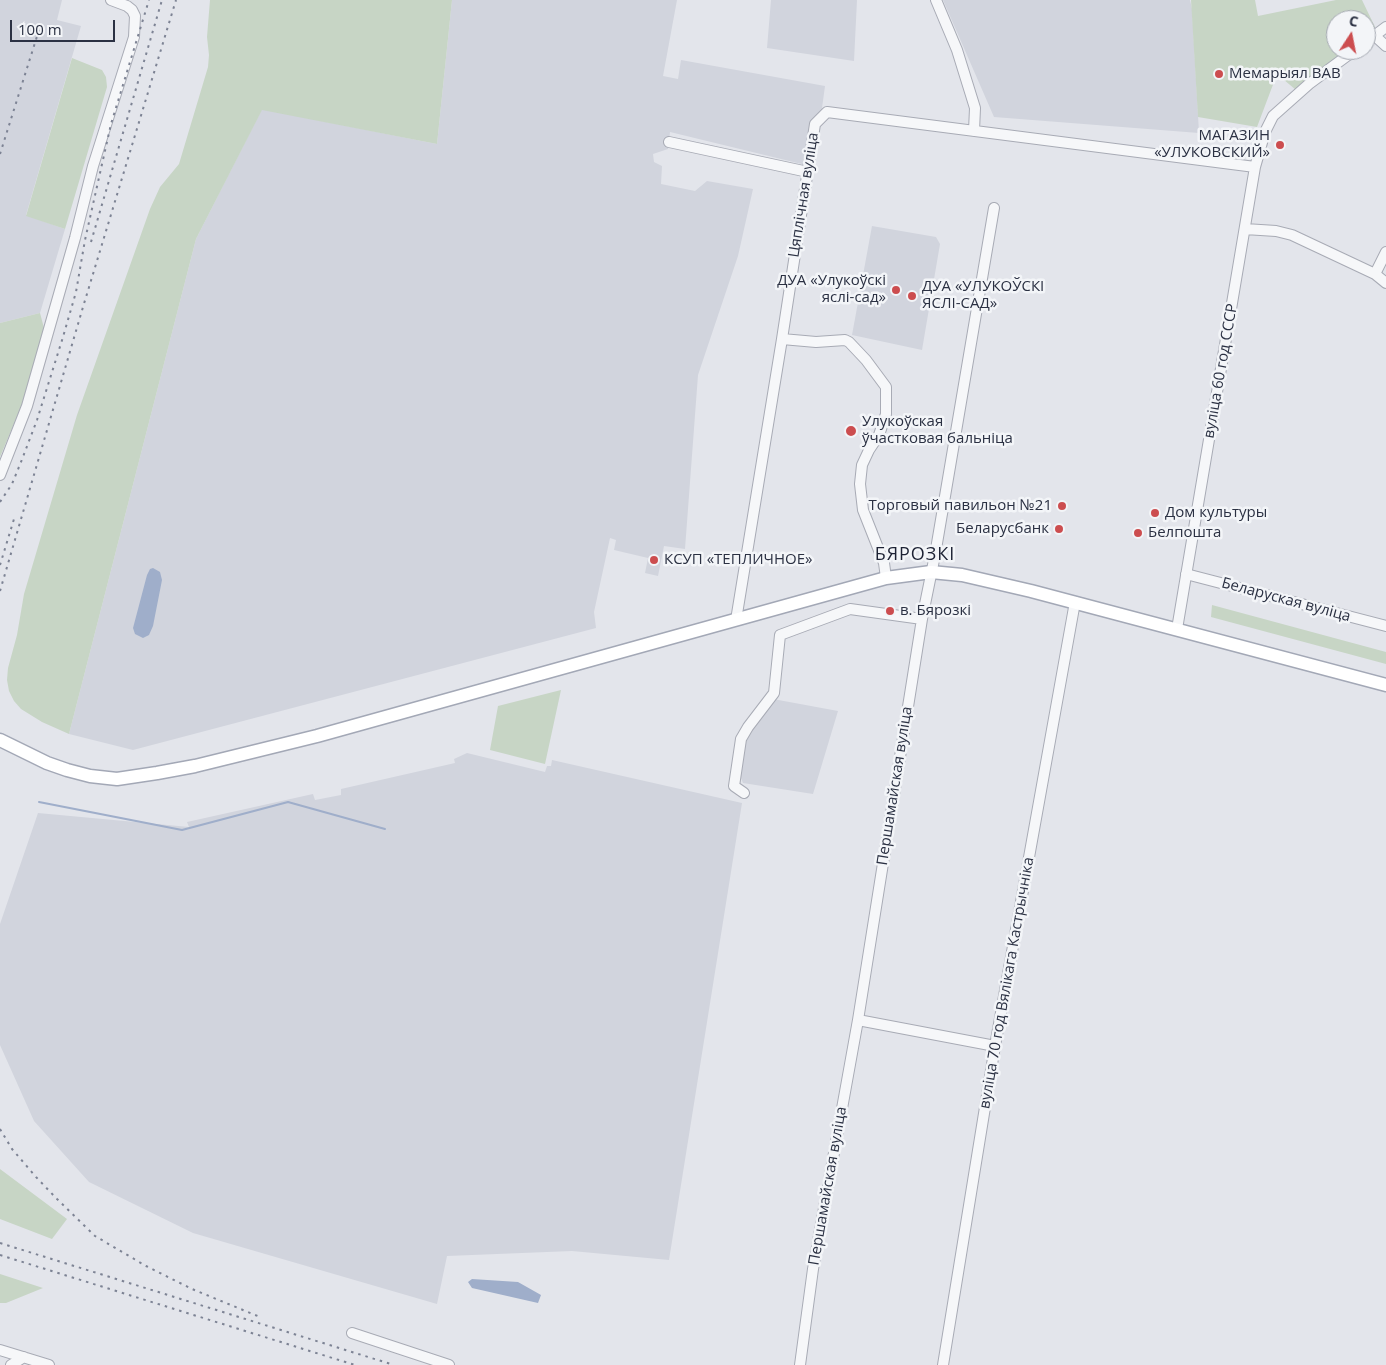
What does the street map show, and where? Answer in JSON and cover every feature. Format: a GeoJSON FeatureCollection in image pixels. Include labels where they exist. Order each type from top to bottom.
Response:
{"type":"FeatureCollection","features":[{"type":"Feature","properties":{"kind":"main road"},"geometry":{"type":"LineString","coordinates":[[0,740],[46,763],[90,776],[117,779],[157,773],[195,766],[317,736],[886,578],[931,572],[962,575],[1075,602],[1386,685]]}},
{"type":"Feature","properties":{"kind":"street"},"geometry":{"type":"LineString","coordinates":[[0,475],[27,406],[76,238],[93,166],[134,37],[135,16],[132,10],[111,0]]}},
{"type":"Feature","properties":{"kind":"street"},"geometry":{"type":"LineString","coordinates":[[936,0],[958,50],[975,108],[974,131]]}},
{"type":"Feature","properties":{"kind":"street"},"geometry":{"type":"LineString","coordinates":[[1376,35],[1386,27]]}},
{"type":"Feature","properties":{"kind":"street"},"geometry":{"type":"LineString","coordinates":[[1376,37],[1386,46]]}},
{"type":"Feature","properties":{"kind":"street","name":"вуліца 60 год СССР"},"geometry":{"type":"LineString","coordinates":[[1177,629],[1255,167],[1265,132],[1274,116],[1309,84],[1341,60]]}},
{"type":"Feature","properties":{"kind":"street","name":"Цяплічная вуліца"},"geometry":{"type":"LineString","coordinates":[[736,620],[815,124],[827,112],[1255,167]]}},
{"type":"Feature","properties":{"kind":"street"},"geometry":{"type":"LineString","coordinates":[[669,142],[808,172]]}},
{"type":"Feature","properties":{"kind":"street","name":"Першамайская вуліца"},"geometry":{"type":"LineString","coordinates":[[800,1365],[813,1269],[858,1020],[922,619],[994,208]]}},
{"type":"Feature","properties":{"kind":"street"},"geometry":{"type":"LineString","coordinates":[[1245,229],[1292,235],[1375,274],[1386,283]]}},
{"type":"Feature","properties":{"kind":"street"},"geometry":{"type":"LineString","coordinates":[[1375,274],[1386,252]]}},
{"type":"Feature","properties":{"kind":"street"},"geometry":{"type":"LineString","coordinates":[[782,339],[816,342],[845,340],[866,360],[886,387],[886,414],[879,435],[862,465],[860,484],[863,510],[884,563],[886,578]]}},
{"type":"Feature","properties":{"kind":"street","name":"Беларуская вуліца"},"geometry":{"type":"LineString","coordinates":[[1186,574],[1386,626]]}},
{"type":"Feature","properties":{"kind":"street","name":"вуліца 70 год Вялікага Кастрычніка"},"geometry":{"type":"LineString","coordinates":[[943,1365],[995,1046],[1075,602]]}},
{"type":"Feature","properties":{"kind":"street"},"geometry":{"type":"LineString","coordinates":[[744,793],[734,786],[741,739],[774,693],[780,635],[850,608],[922,619]]}},
{"type":"Feature","properties":{"kind":"street"},"geometry":{"type":"LineString","coordinates":[[858,1020],[995,1046]]}},
{"type":"Feature","properties":{"kind":"street"},"geometry":{"type":"LineString","coordinates":[[352,1333],[448,1365]]}},
{"type":"Feature","properties":{"kind":"street"},"geometry":{"type":"LineString","coordinates":[[0,1350],[49,1365]]}},
{"type":"Feature","properties":{"kind":"street"},"geometry":{"type":"LineString","coordinates":[[11,1365],[24,1357]]}},
{"type":"Feature","properties":{"kind":"shaded area"},"geometry":{"type":"Polygon","coordinates":[[[0,0],[62,0],[57,20],[81,26],[26,215],[65,229],[40,313],[0,323],[0,0]]]}},
{"type":"Feature","properties":{"kind":"shaded area"},"geometry":{"type":"Polygon","coordinates":[[[452,0],[677,0],[663,76],[678,79],[681,60],[825,86],[814,167],[670,132],[668,149],[653,154],[654,162],[662,166],[661,184],[695,191],[707,181],[753,189],[738,256],[698,375],[685,549],[664,546],[658,576],[645,573],[648,558],[614,550],[616,540],[610,538],[594,612],[596,628],[133,750],[69,734],[196,239],[262,109],[437,144],[452,0]]]}},
{"type":"Feature","properties":{"kind":"shaded area"},"geometry":{"type":"Polygon","coordinates":[[[771,0],[857,0],[854,61],[767,48],[771,0]]]}},
{"type":"Feature","properties":{"kind":"shaded area"},"geometry":{"type":"Polygon","coordinates":[[[943,0],[1190,0],[1199,133],[994,117],[943,0]]]}},
{"type":"Feature","properties":{"kind":"shaded area","name":"ДУА «Улукоўскі яслі-сад»"},"geometry":{"type":"Polygon","coordinates":[[[872,226],[936,237],[940,244],[922,350],[852,335],[872,226]]]}},
{"type":"Feature","properties":{"kind":"shaded area"},"geometry":{"type":"Polygon","coordinates":[[[773,699],[838,711],[813,794],[743,783],[739,773],[747,734],[773,699]]]}},
{"type":"Feature","properties":{"kind":"shaded area"},"geometry":{"type":"Polygon","coordinates":[[[467,753],[545,772],[547,766],[551,766],[552,760],[742,803],[669,1260],[572,1251],[447,1256],[437,1304],[193,1233],[89,1182],[34,1121],[0,1045],[0,924],[38,813],[189,827],[187,822],[313,794],[315,800],[341,795],[341,789],[455,763],[454,759],[467,753]]]}},
{"type":"Feature","properties":{"kind":"green space"},"geometry":{"type":"Polygon","coordinates":[[[210,0],[452,0],[437,144],[262,110],[196,239],[69,734],[42,722],[21,709],[9,691],[7,680],[8,668],[17,635],[24,594],[77,415],[150,209],[160,187],[179,164],[208,67],[207,37],[210,0]]]}},
{"type":"Feature","properties":{"kind":"green space"},"geometry":{"type":"Polygon","coordinates":[[[1191,0],[1255,0],[1258,16],[1336,0],[1362,0],[1367,10],[1326,10],[1326,60],[1333,60],[1296,90],[1277,74],[1257,127],[1198,117],[1191,0]]]}},
{"type":"Feature","properties":{"kind":"green space"},"geometry":{"type":"Polygon","coordinates":[[[72,58],[102,70],[106,77],[107,87],[65,229],[26,216],[72,58]]]}},
{"type":"Feature","properties":{"kind":"green space"},"geometry":{"type":"Polygon","coordinates":[[[40,313],[44,328],[21,407],[0,457],[0,323],[40,313]]]}},
{"type":"Feature","properties":{"kind":"green space"},"geometry":{"type":"Polygon","coordinates":[[[1212,605],[1386,652],[1386,664],[1211,617],[1212,605]]]}},
{"type":"Feature","properties":{"kind":"green space"},"geometry":{"type":"Polygon","coordinates":[[[561,690],[545,764],[490,750],[498,706],[561,690]]]}},
{"type":"Feature","properties":{"kind":"green space"},"geometry":{"type":"Polygon","coordinates":[[[0,1169],[67,1219],[52,1239],[0,1219],[0,1169]]]}},
{"type":"Feature","properties":{"kind":"green space"},"geometry":{"type":"Polygon","coordinates":[[[0,1274],[43,1288],[6,1303],[0,1303],[0,1274]]]}},
{"type":"Feature","properties":{"kind":"water"},"geometry":{"type":"Polygon","coordinates":[[[153,568],[160,572],[162,580],[153,626],[149,635],[143,638],[135,634],[133,628],[147,575],[150,569],[153,568]]]}},
{"type":"Feature","properties":{"kind":"water"},"geometry":{"type":"Polygon","coordinates":[[[472,1279],[518,1282],[541,1295],[538,1303],[472,1288],[468,1282],[472,1279]]]}},
{"type":"Feature","properties":{"kind":"waterway"},"geometry":{"type":"LineString","coordinates":[[39,802],[182,830],[288,802],[385,829]]}},
{"type":"Feature","properties":{"kind":"railway"},"geometry":{"type":"LineString","coordinates":[[0,502],[12,484],[21,462],[37,420],[63,337],[76,292],[85,240],[111,124],[149,0]]}},
{"type":"Feature","properties":{"kind":"railway"},"geometry":{"type":"LineString","coordinates":[[91,242],[162,0]]}},
{"type":"Feature","properties":{"kind":"railway"},"geometry":{"type":"LineString","coordinates":[[0,591],[83,307],[176,0]]}},
{"type":"Feature","properties":{"kind":"railway"},"geometry":{"type":"LineString","coordinates":[[0,154],[39,30]]}},
{"type":"Feature","properties":{"kind":"railway"},"geometry":{"type":"LineString","coordinates":[[0,565],[14,519]]}},
{"type":"Feature","properties":{"kind":"railway"},"geometry":{"type":"LineString","coordinates":[[0,1129],[12,1149],[36,1177],[95,1236],[146,1266],[192,1289],[260,1317]]}},
{"type":"Feature","properties":{"kind":"railway"},"geometry":{"type":"LineString","coordinates":[[0,1243],[394,1365]]}},
{"type":"Feature","properties":{"kind":"railway"},"geometry":{"type":"LineString","coordinates":[[0,1255],[355,1365]]}},
{"type":"Feature","properties":{"kind":"place","name":"Мемарыял ВАВ"},"geometry":{"type":"Point","coordinates":[1219,74]}},
{"type":"Feature","properties":{"kind":"place","name":"МАГАЗИН «УЛУКОВСКИЙ»"},"geometry":{"type":"Point","coordinates":[1280,145]}},
{"type":"Feature","properties":{"kind":"place","name":"ДУА «Улукоўскі яслі-сад»"},"geometry":{"type":"Point","coordinates":[896,290]}},
{"type":"Feature","properties":{"kind":"place","name":"ДУА «УЛУКОЎСКІ ЯСЛІ-САД»"},"geometry":{"type":"Point","coordinates":[912,296]}},
{"type":"Feature","properties":{"kind":"place","name":"Улукоўская ўчастковая бальніца"},"geometry":{"type":"Point","coordinates":[851,431]}},
{"type":"Feature","properties":{"kind":"place","name":"Торговый павильон №21"},"geometry":{"type":"Point","coordinates":[1062,506]}},
{"type":"Feature","properties":{"kind":"place","name":"Дом культуры"},"geometry":{"type":"Point","coordinates":[1155,513]}},
{"type":"Feature","properties":{"kind":"place","name":"Беларусбанк"},"geometry":{"type":"Point","coordinates":[1059,529]}},
{"type":"Feature","properties":{"kind":"place","name":"Белпошта"},"geometry":{"type":"Point","coordinates":[1138,533]}},
{"type":"Feature","properties":{"kind":"place","name":"КСУП «ТЕПЛИЧНОЕ»"},"geometry":{"type":"Point","coordinates":[654,560]}},
{"type":"Feature","properties":{"kind":"place","name":"в. Бярозкі"},"geometry":{"type":"Point","coordinates":[890,611]}},
{"type":"Feature","properties":{"kind":"district","name":"БЯРОЗКІ"},"geometry":{"type":"Point","coordinates":[915,555]}}]}
